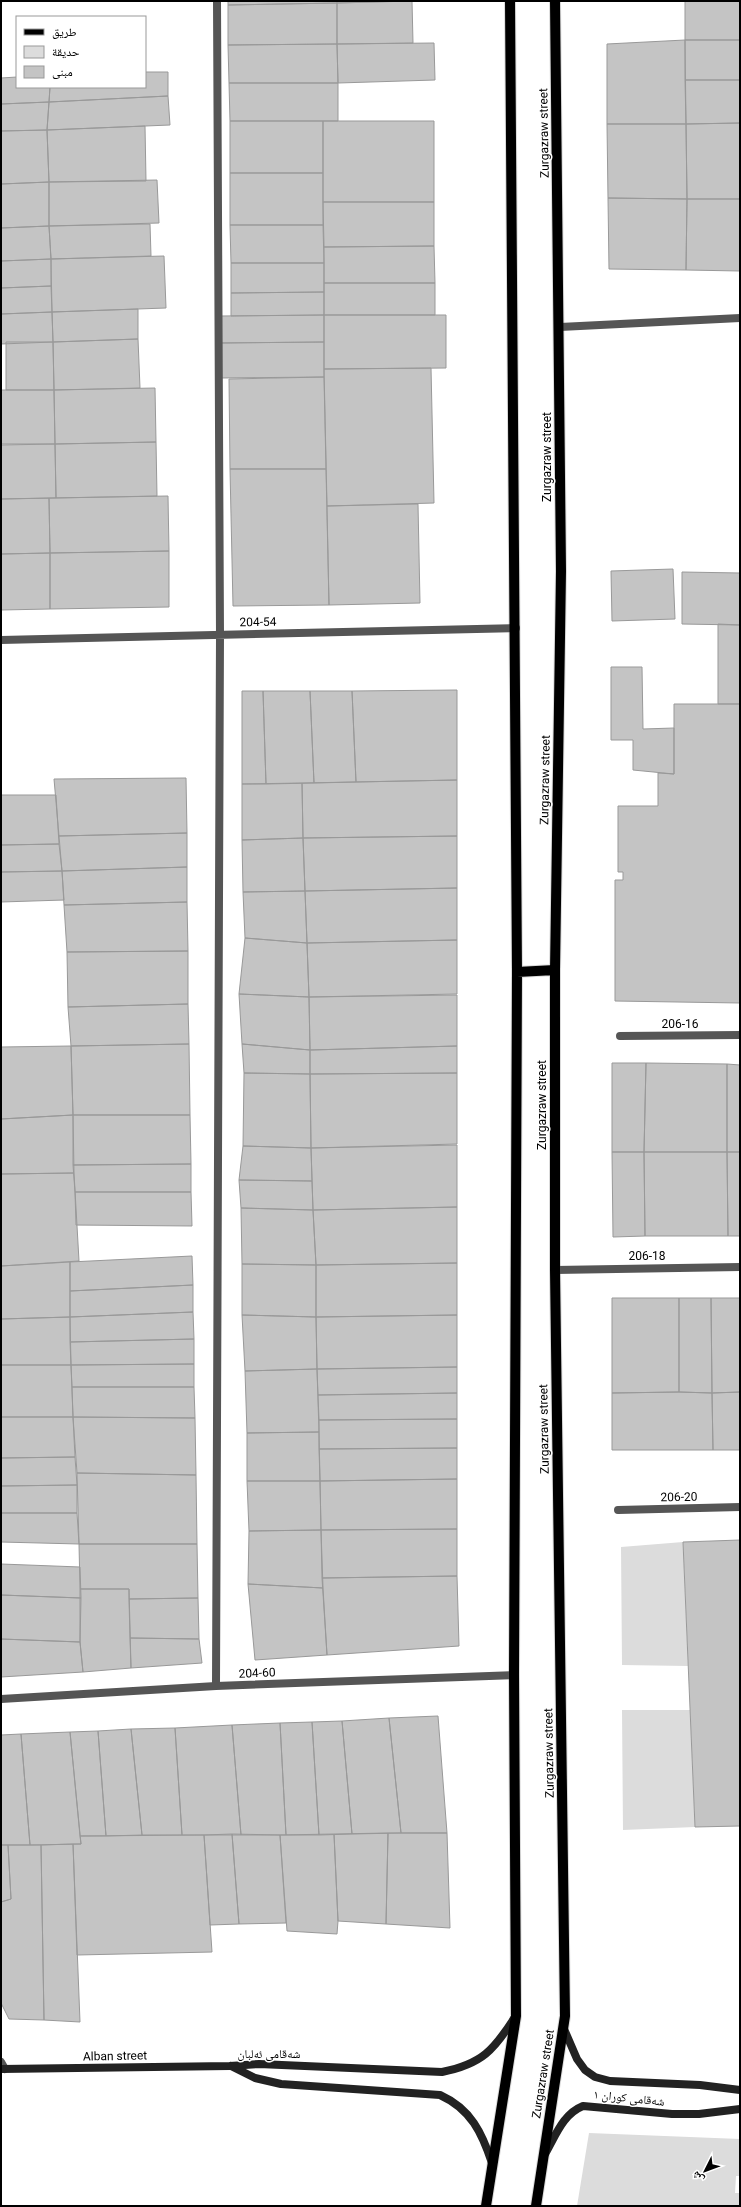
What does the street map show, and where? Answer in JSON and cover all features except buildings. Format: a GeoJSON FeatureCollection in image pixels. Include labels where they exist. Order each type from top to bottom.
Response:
{"type":"FeatureCollection","features":[{"type":"Feature","properties":{"kind":"main road"},"geometry":{"type":"LineString","coordinates":[[486,2206],[516,2016],[514,1675],[517,972],[516,628],[510,1]]}},
{"type":"Feature","properties":{"kind":"main road","name":"Zurgazraw street"},"geometry":{"type":"LineString","coordinates":[[536,2206],[565,2016],[555,1270],[555,970],[561,571],[560,327],[555,1]]}},
{"type":"Feature","properties":{"kind":"main road"},"geometry":{"type":"LineString","coordinates":[[517,972],[555,970]]}},
{"type":"Feature","properties":{"kind":"street"},"geometry":{"type":"LineString","coordinates":[[216,1686],[220,635],[217,1]]}},
{"type":"Feature","properties":{"kind":"street"},"geometry":{"type":"LineString","coordinates":[[560,327],[740,318]]}},
{"type":"Feature","properties":{"kind":"street","name":"204-54"},"geometry":{"type":"LineString","coordinates":[[1,640],[516,628]]}},
{"type":"Feature","properties":{"kind":"street","name":"206-16"},"geometry":{"type":"LineString","coordinates":[[620,1036],[740,1035]]}},
{"type":"Feature","properties":{"kind":"street","name":"206-18"},"geometry":{"type":"LineString","coordinates":[[555,1270],[740,1267]]}},
{"type":"Feature","properties":{"kind":"street","name":"206-20"},"geometry":{"type":"LineString","coordinates":[[618,1510],[740,1508]]}},
{"type":"Feature","properties":{"kind":"street","name":"204-60"},"geometry":{"type":"LineString","coordinates":[[1,1699],[216,1686],[514,1675]]}},
{"type":"Feature","properties":{"kind":"street","name":"شەقامی ئەلبان"},"geometry":{"type":"LineString","coordinates":[[230,2066],[288,2064],[442,2072],[458,2069],[483,2058],[498,2042],[516,2016]]}},
{"type":"Feature","properties":{"kind":"street","name":"شەقامی کوران ١"},"geometry":{"type":"LineString","coordinates":[[564,2029],[577,2059],[584,2070],[595,2077],[610,2082],[700,2085],[740,2090]]}},
{"type":"Feature","properties":{"kind":"street","name":"شەقامی ئەلبان"},"geometry":{"type":"LineString","coordinates":[[230,2066],[255,2078],[281,2084],[440,2096],[452,2100],[466,2112],[478,2127],[492,2164]]}},
{"type":"Feature","properties":{"kind":"street","name":"Alban street"},"geometry":{"type":"LineString","coordinates":[[2,2067],[230,2066]]}},
{"type":"Feature","properties":{"kind":"street","name":"شەقامی کوران ١"},"geometry":{"type":"LineString","coordinates":[[543,2158],[565,2118],[572,2110],[583,2106],[672,2114],[699,2114],[740,2109]]}},
{"type":"Feature","properties":{"kind":"green space"},"geometry":{"type":"Polygon","coordinates":[[[683,1542],[688,1666],[622,1665],[621,1547],[683,1542]]]}},
{"type":"Feature","properties":{"kind":"green space"},"geometry":{"type":"Polygon","coordinates":[[[622,1710],[690,1710],[695,1827],[623,1830],[622,1710]]]}},
{"type":"Feature","properties":{"kind":"green space"},"geometry":{"type":"Polygon","coordinates":[[[589,2133],[740,2139],[740,2176],[736,2176],[735,2193],[740,2193],[740,2206],[577,2206],[589,2133]]]}}]}
